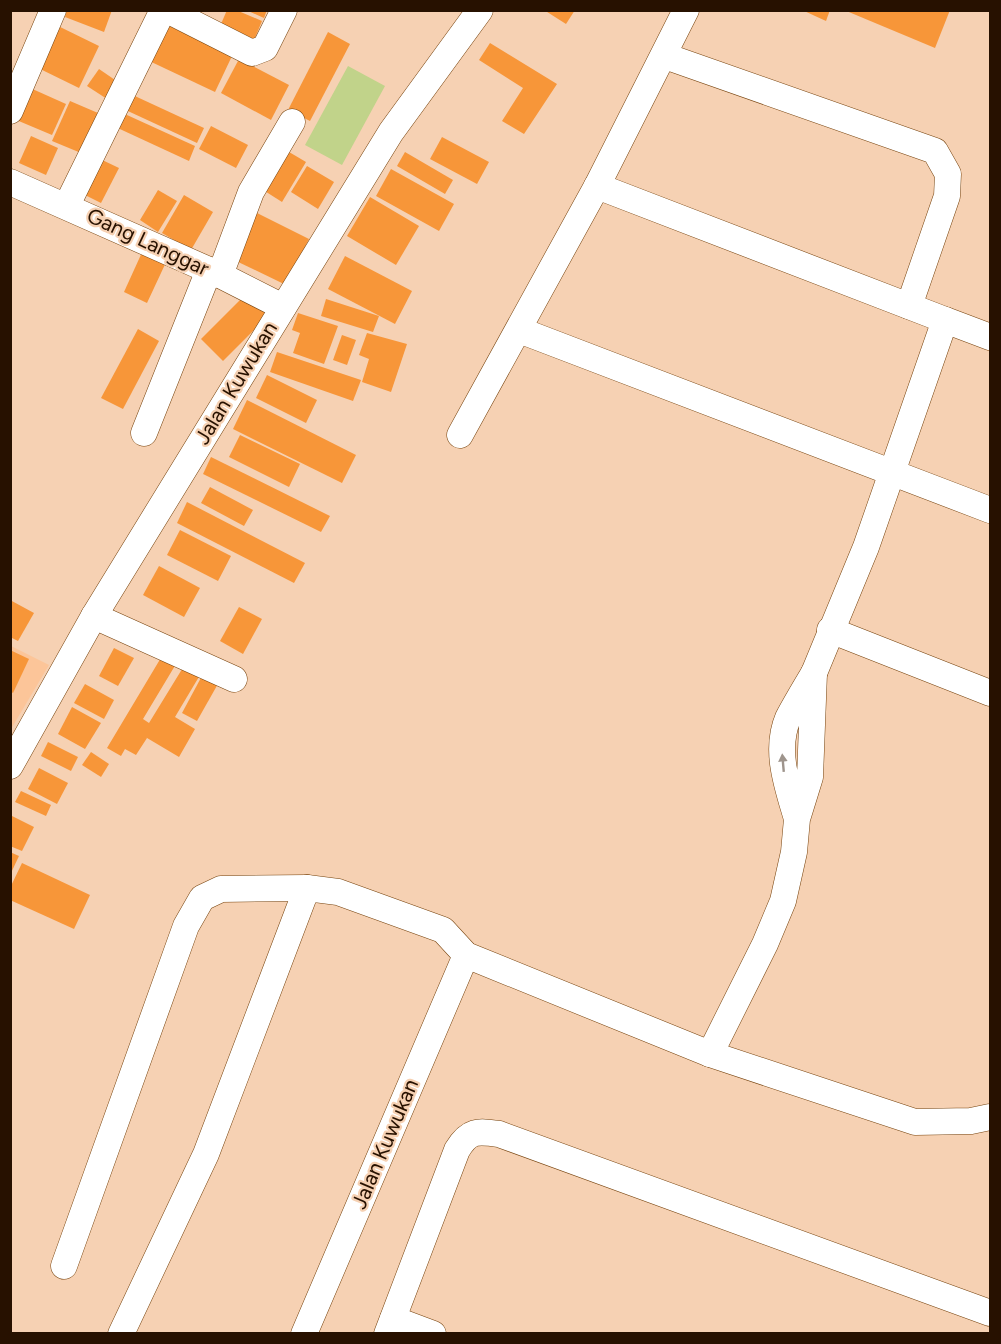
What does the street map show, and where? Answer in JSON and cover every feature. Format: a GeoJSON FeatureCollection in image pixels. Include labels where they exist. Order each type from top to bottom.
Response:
{"type":"FeatureCollection","features":[{"type":"Feature","properties":{"kind":"street"},"geometry":{"type":"LineString","coordinates":[[10,111],[53,10]]}},
{"type":"Feature","properties":{"kind":"street"},"geometry":{"type":"LineString","coordinates":[[67,205],[165,10],[252,53],[265,48],[284,10]]}},
{"type":"Feature","properties":{"kind":"street","name":"Jalan Kuwukan"},"geometry":{"type":"LineString","coordinates":[[10,766],[94,616],[391,132],[480,10]]}},
{"type":"Feature","properties":{"kind":"street"},"geometry":{"type":"LineString","coordinates":[[460,435],[597,186],[665,56],[686,10]]}},
{"type":"Feature","properties":{"kind":"street"},"geometry":{"type":"LineString","coordinates":[[665,56],[935,151],[948,174],[947,196],[909,306]]}},
{"type":"Feature","properties":{"kind":"street"},"geometry":{"type":"LineString","coordinates":[[144,433],[251,192],[292,122]]}},
{"type":"Feature","properties":{"kind":"street","name":"Gang Langgar"},"geometry":{"type":"LineString","coordinates":[[10,182],[67,205],[283,307]]}},
{"type":"Feature","properties":{"kind":"street"},"geometry":{"type":"LineString","coordinates":[[597,186],[990,337]]}},
{"type":"Feature","properties":{"kind":"street"},"geometry":{"type":"LineString","coordinates":[[710,1053],[765,944],[783,901],[795,852],[797,819],[784,777],[782,749],[787,720],[814,673],[866,547],[945,320]]}},
{"type":"Feature","properties":{"kind":"street"},"geometry":{"type":"LineString","coordinates":[[519,330],[990,510]]}},
{"type":"Feature","properties":{"kind":"street"},"geometry":{"type":"LineString","coordinates":[[94,616],[234,679]]}},
{"type":"Feature","properties":{"kind":"street"},"geometry":{"type":"LineString","coordinates":[[830,630],[990,693]]}},
{"type":"Feature","properties":{"kind":"street"},"geometry":{"type":"LineString","coordinates":[[64,1266],[186,926],[202,898],[221,889],[307,888],[338,892],[442,930],[466,955],[710,1053],[915,1122],[971,1121],[990,1117]]}},
{"type":"Feature","properties":{"kind":"street"},"geometry":{"type":"LineString","coordinates":[[121,1334],[206,1154],[307,888]]}},
{"type":"Feature","properties":{"kind":"street","name":"Jalan Kuwukan"},"geometry":{"type":"LineString","coordinates":[[304,1334],[466,955]]}},
{"type":"Feature","properties":{"kind":"street"},"geometry":{"type":"LineString","coordinates":[[433,1334],[390,1326],[457,1150],[465,1137],[480,1131],[499,1134],[990,1313]]}},
{"type":"Feature","properties":{"kind":"shaded area"},"geometry":{"type":"Polygon","coordinates":[[[11,646],[49,665],[11,729],[11,646]]]}},
{"type":"Feature","properties":{"kind":"green space"},"geometry":{"type":"Polygon","coordinates":[[[348,66],[385,86],[342,165],[305,145],[348,66]]]}},
{"type":"Feature","properties":{"kind":"building"},"geometry":{"type":"Polygon","coordinates":[[[67,10],[112,10],[104,32],[65,17],[67,10]]]}},
{"type":"Feature","properties":{"kind":"building"},"geometry":{"type":"Polygon","coordinates":[[[227,10],[236,10],[262,21],[252,45],[218,31],[227,10]]]}},
{"type":"Feature","properties":{"kind":"building"},"geometry":{"type":"Polygon","coordinates":[[[246,10],[267,10],[264,18],[246,10]]]}},
{"type":"Feature","properties":{"kind":"building"},"geometry":{"type":"Polygon","coordinates":[[[544,10],[575,10],[566,24],[544,10]]]}},
{"type":"Feature","properties":{"kind":"building"},"geometry":{"type":"Polygon","coordinates":[[[802,10],[830,10],[826,21],[802,10]]]}},
{"type":"Feature","properties":{"kind":"building"},"geometry":{"type":"Polygon","coordinates":[[[844,10],[950,10],[935,48],[844,10]]]}},
{"type":"Feature","properties":{"kind":"building"},"geometry":{"type":"Polygon","coordinates":[[[163,23],[232,56],[215,92],[145,59],[163,23]]]}},
{"type":"Feature","properties":{"kind":"building"},"geometry":{"type":"Polygon","coordinates":[[[54,24],[99,46],[79,88],[34,66],[54,24]]]}},
{"type":"Feature","properties":{"kind":"building"},"geometry":{"type":"Polygon","coordinates":[[[328,32],[350,44],[310,121],[288,110],[328,32]]]}},
{"type":"Feature","properties":{"kind":"building"},"geometry":{"type":"Polygon","coordinates":[[[490,43],[557,84],[524,134],[502,121],[523,88],[479,60],[490,43]]]}},
{"type":"Feature","properties":{"kind":"building"},"geometry":{"type":"Polygon","coordinates":[[[239,59],[289,85],[271,120],[221,93],[239,59]]]}},
{"type":"Feature","properties":{"kind":"building"},"geometry":{"type":"Polygon","coordinates":[[[99,69],[118,82],[107,99],[87,86],[99,69]]]}},
{"type":"Feature","properties":{"kind":"building"},"geometry":{"type":"Polygon","coordinates":[[[28,87],[66,104],[52,135],[14,119],[28,87]]]}},
{"type":"Feature","properties":{"kind":"building"},"geometry":{"type":"Polygon","coordinates":[[[124,91],[204,128],[197,143],[117,106],[124,91]]]}},
{"type":"Feature","properties":{"kind":"building"},"geometry":{"type":"Polygon","coordinates":[[[70,101],[98,113],[81,153],[52,141],[70,101]]]}},
{"type":"Feature","properties":{"kind":"building"},"geometry":{"type":"Polygon","coordinates":[[[116,110],[195,146],[189,161],[109,124],[116,110]]]}},
{"type":"Feature","properties":{"kind":"building"},"geometry":{"type":"Polygon","coordinates":[[[211,126],[248,145],[236,168],[199,149],[211,126]]]}},
{"type":"Feature","properties":{"kind":"building"},"geometry":{"type":"Polygon","coordinates":[[[31,136],[58,148],[46,175],[19,163],[31,136]]]}},
{"type":"Feature","properties":{"kind":"building"},"geometry":{"type":"Polygon","coordinates":[[[442,137],[489,162],[477,184],[430,159],[442,137]]]}},
{"type":"Feature","properties":{"kind":"building"},"geometry":{"type":"Polygon","coordinates":[[[284,149],[306,162],[282,202],[260,188],[284,149]]]}},
{"type":"Feature","properties":{"kind":"building"},"geometry":{"type":"Polygon","coordinates":[[[405,152],[453,180],[445,194],[397,166],[405,152]]]}},
{"type":"Feature","properties":{"kind":"building"},"geometry":{"type":"Polygon","coordinates":[[[98,158],[119,168],[101,203],[81,193],[98,158]]]}},
{"type":"Feature","properties":{"kind":"building"},"geometry":{"type":"Polygon","coordinates":[[[307,166],[334,182],[318,209],[291,192],[307,166]]]}},
{"type":"Feature","properties":{"kind":"building"},"geometry":{"type":"Polygon","coordinates":[[[391,169],[454,204],[439,231],[376,196],[391,169]]]}},
{"type":"Feature","properties":{"kind":"building"},"geometry":{"type":"Polygon","coordinates":[[[158,190],[177,201],[158,232],[140,220],[158,190]]]}},
{"type":"Feature","properties":{"kind":"building"},"geometry":{"type":"Polygon","coordinates":[[[184,195],[213,212],[191,250],[162,233],[184,195]]]}},
{"type":"Feature","properties":{"kind":"building"},"geometry":{"type":"Polygon","coordinates":[[[370,197],[419,226],[396,265],[347,236],[370,197]]]}},
{"type":"Feature","properties":{"kind":"building"},"geometry":{"type":"Polygon","coordinates":[[[257,213],[309,239],[286,285],[234,260],[257,213]]]}},
{"type":"Feature","properties":{"kind":"building"},"geometry":{"type":"Polygon","coordinates":[[[144,248],[168,258],[147,303],[124,292],[144,248]]]}},
{"type":"Feature","properties":{"kind":"building"},"geometry":{"type":"Polygon","coordinates":[[[345,256],[412,291],[395,324],[328,289],[345,256]]]}},
{"type":"Feature","properties":{"kind":"building"},"geometry":{"type":"Polygon","coordinates":[[[249,291],[271,313],[223,361],[201,339],[249,291]]]}},
{"type":"Feature","properties":{"kind":"building"},"geometry":{"type":"Polygon","coordinates":[[[326,299],[379,316],[373,332],[321,316],[326,299]]]}},
{"type":"Feature","properties":{"kind":"building"},"geometry":{"type":"Polygon","coordinates":[[[298,313],[338,326],[324,364],[293,353],[300,333],[292,330],[298,313]]]}},
{"type":"Feature","properties":{"kind":"building"},"geometry":{"type":"Polygon","coordinates":[[[138,329],[159,341],[123,409],[101,398],[138,329]]]}},
{"type":"Feature","properties":{"kind":"building"},"geometry":{"type":"Polygon","coordinates":[[[367,333],[407,344],[391,392],[362,382],[369,359],[359,355],[367,333]]]}},
{"type":"Feature","properties":{"kind":"building"},"geometry":{"type":"Polygon","coordinates":[[[342,335],[356,340],[347,365],[333,360],[342,335]]]}},
{"type":"Feature","properties":{"kind":"building"},"geometry":{"type":"Polygon","coordinates":[[[277,352],[361,380],[353,401],[270,372],[277,352]]]}},
{"type":"Feature","properties":{"kind":"building"},"geometry":{"type":"Polygon","coordinates":[[[267,375],[317,400],[306,423],[256,398],[267,375]]]}},
{"type":"Feature","properties":{"kind":"building"},"geometry":{"type":"Polygon","coordinates":[[[247,400],[356,455],[342,483],[233,429],[247,400]]]}},
{"type":"Feature","properties":{"kind":"building"},"geometry":{"type":"Polygon","coordinates":[[[240,435],[300,464],[289,487],[229,457],[240,435]]]}},
{"type":"Feature","properties":{"kind":"building"},"geometry":{"type":"Polygon","coordinates":[[[211,457],[330,516],[321,532],[203,474],[211,457]]]}},
{"type":"Feature","properties":{"kind":"building"},"geometry":{"type":"Polygon","coordinates":[[[210,487],[253,510],[244,526],[201,503],[210,487]]]}},
{"type":"Feature","properties":{"kind":"building"},"geometry":{"type":"Polygon","coordinates":[[[187,502],[305,563],[294,583],[177,523],[187,502]]]}},
{"type":"Feature","properties":{"kind":"building"},"geometry":{"type":"Polygon","coordinates":[[[180,530],[231,556],[218,581],[167,555],[180,530]]]}},
{"type":"Feature","properties":{"kind":"building"},"geometry":{"type":"Polygon","coordinates":[[[159,566],[200,588],[184,617],[143,595],[159,566]]]}},
{"type":"Feature","properties":{"kind":"building"},"geometry":{"type":"Polygon","coordinates":[[[10,600],[34,613],[18,641],[10,637],[10,600]]]}},
{"type":"Feature","properties":{"kind":"building"},"geometry":{"type":"Polygon","coordinates":[[[239,607],[262,619],[243,654],[220,641],[239,607]]]}},
{"type":"Feature","properties":{"kind":"building"},"geometry":{"type":"Polygon","coordinates":[[[114,648],[134,658],[118,686],[99,676],[114,648]]]}},
{"type":"Feature","properties":{"kind":"building"},"geometry":{"type":"Polygon","coordinates":[[[10,650],[29,659],[13,693],[10,691],[10,650]]]}},
{"type":"Feature","properties":{"kind":"building"},"geometry":{"type":"Polygon","coordinates":[[[165,651],[179,659],[143,719],[149,723],[187,661],[203,670],[175,717],[195,729],[179,757],[142,735],[147,738],[136,755],[125,749],[121,756],[107,748],[165,651]]]}},
{"type":"Feature","properties":{"kind":"building"},"geometry":{"type":"Polygon","coordinates":[[[203,674],[219,682],[197,721],[182,713],[203,674]]]}},
{"type":"Feature","properties":{"kind":"building"},"geometry":{"type":"Polygon","coordinates":[[[85,684],[114,700],[104,719],[74,703],[85,684]]]}},
{"type":"Feature","properties":{"kind":"building"},"geometry":{"type":"Polygon","coordinates":[[[72,707],[101,723],[85,749],[58,734],[72,707]]]}},
{"type":"Feature","properties":{"kind":"building"},"geometry":{"type":"Polygon","coordinates":[[[48,742],[78,757],[71,771],[41,756],[48,742]]]}},
{"type":"Feature","properties":{"kind":"building"},"geometry":{"type":"Polygon","coordinates":[[[91,752],[109,764],[101,777],[82,765],[91,752]]]}},
{"type":"Feature","properties":{"kind":"building"},"geometry":{"type":"Polygon","coordinates":[[[39,768],[68,783],[57,804],[28,789],[39,768]]]}},
{"type":"Feature","properties":{"kind":"building"},"geometry":{"type":"Polygon","coordinates":[[[21,791],[51,805],[46,816],[15,802],[21,791]]]}},
{"type":"Feature","properties":{"kind":"building"},"geometry":{"type":"Polygon","coordinates":[[[10,815],[34,827],[22,851],[10,846],[10,815]]]}},
{"type":"Feature","properties":{"kind":"building"},"geometry":{"type":"Polygon","coordinates":[[[10,852],[19,856],[10,875],[10,852]]]}},
{"type":"Feature","properties":{"kind":"building"},"geometry":{"type":"Polygon","coordinates":[[[22,863],[90,895],[74,929],[10,900],[10,888],[22,863]]]}}]}
